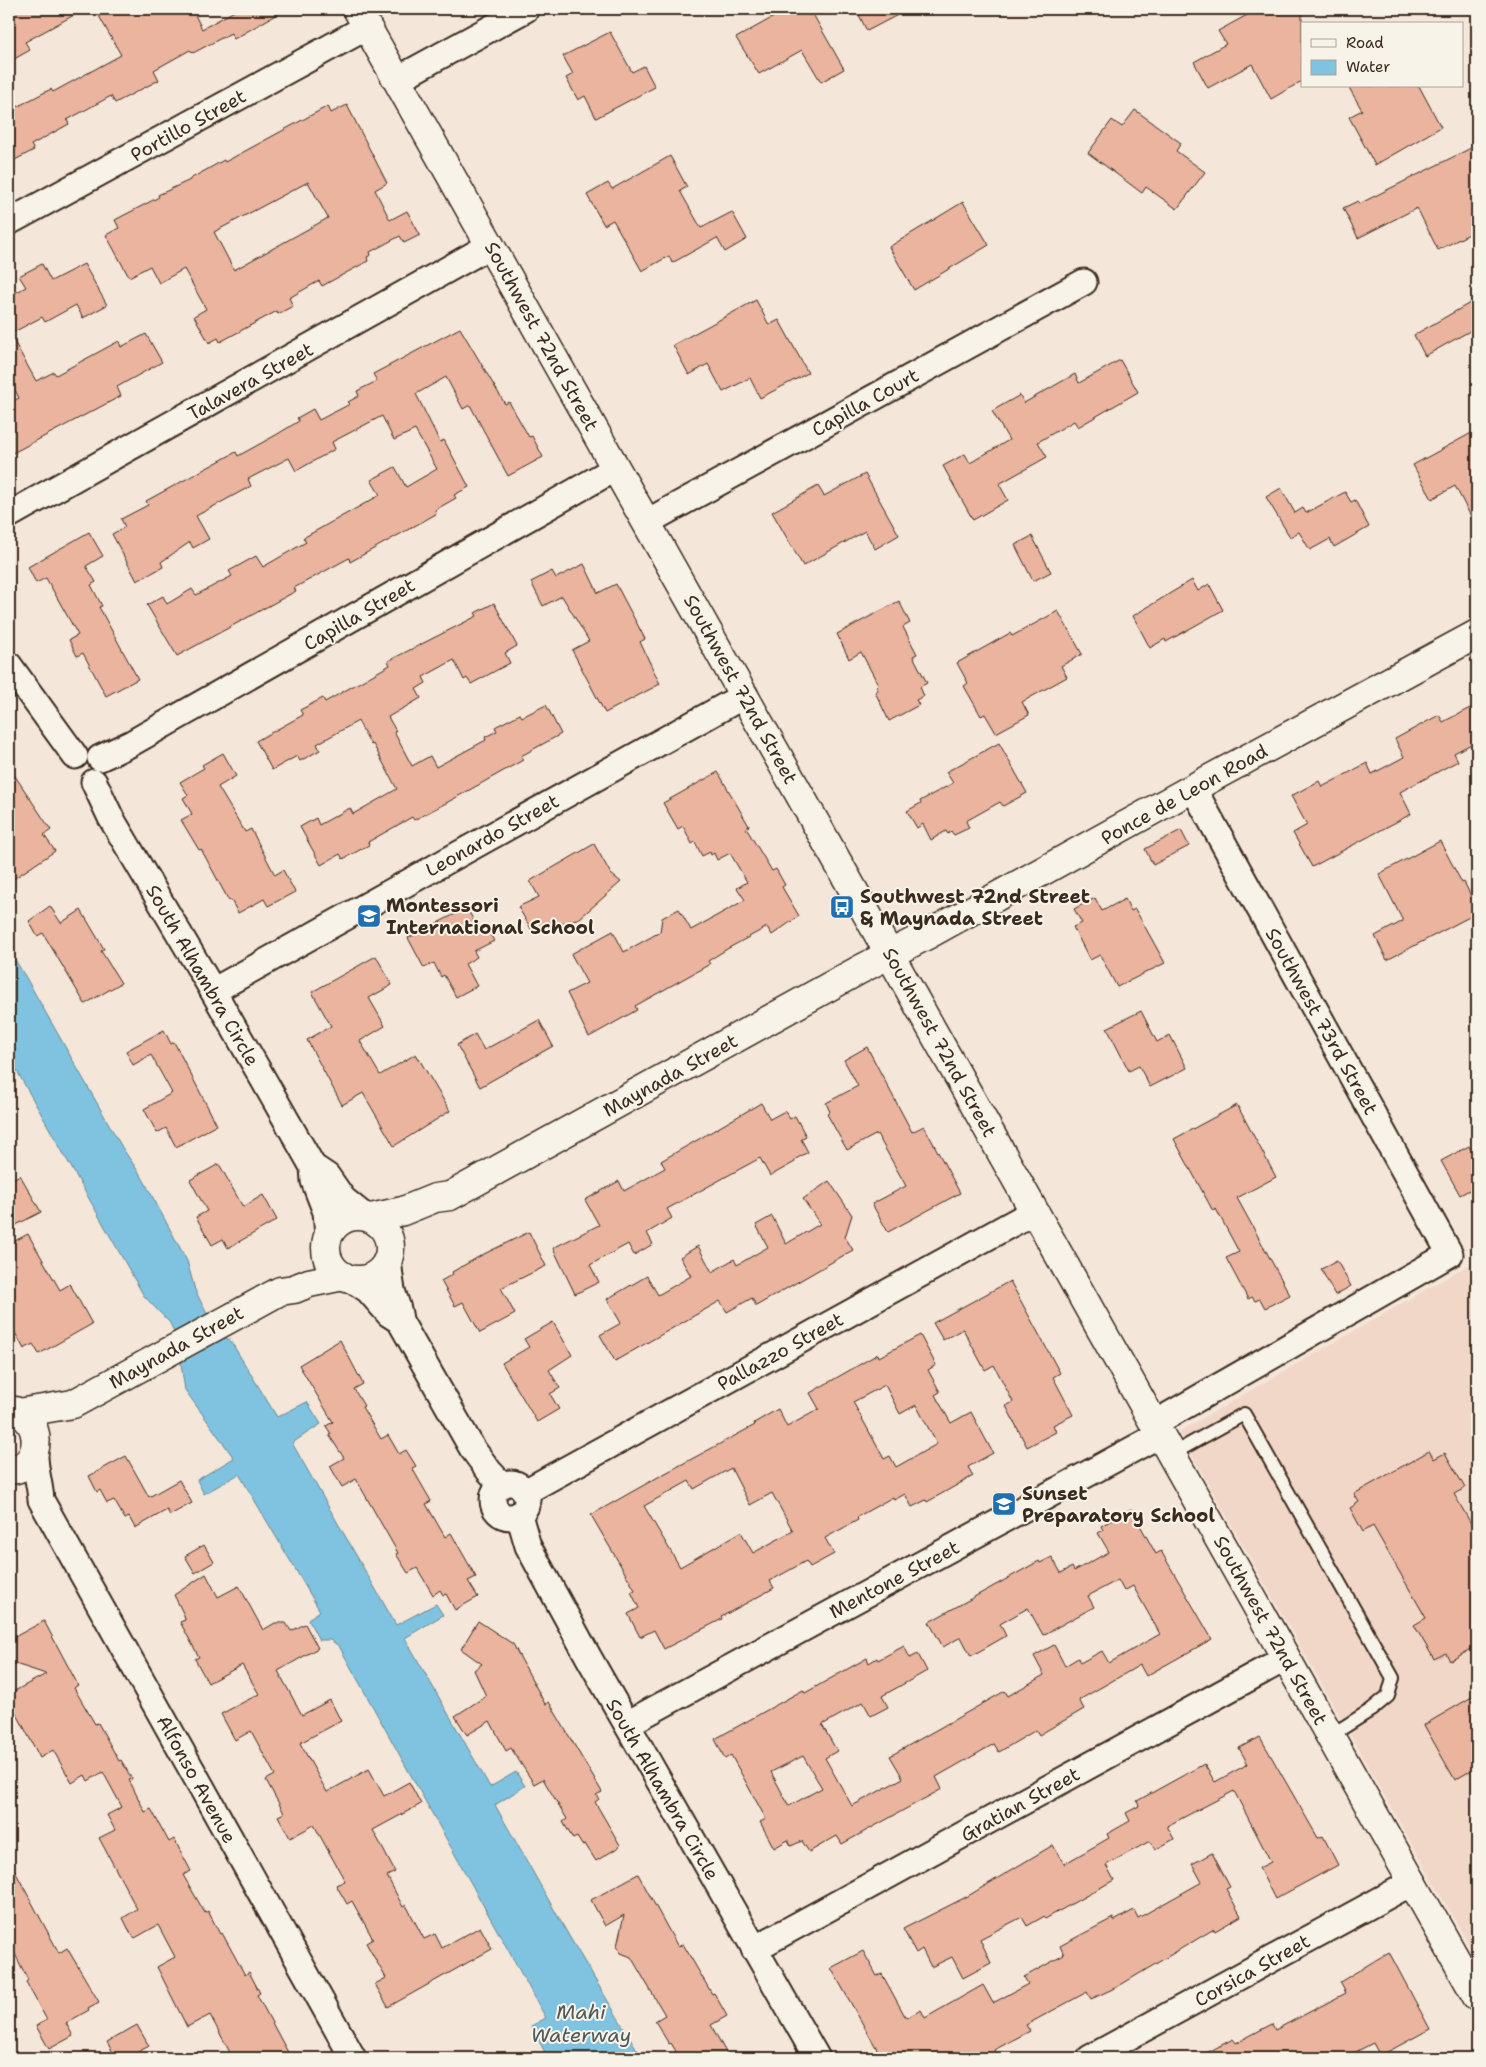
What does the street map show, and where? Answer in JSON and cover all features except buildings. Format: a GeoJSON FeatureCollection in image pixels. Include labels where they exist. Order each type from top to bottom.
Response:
{"type":"FeatureCollection","features":[{"type":"Feature","properties":{"kind":"main road","name":"Southwest 72nd Street"},"geometry":{"type":"LineString","coordinates":[[362,18],[1477,1997]]}},
{"type":"Feature","properties":{"kind":"main road","name":"Ponce de Leon Road"},"geometry":{"type":"LineString","coordinates":[[890,954],[1477,634]]}},
{"type":"Feature","properties":{"kind":"main road","name":"Maynada Street"},"geometry":{"type":"LineString","coordinates":[[368,1217],[403,1211],[435,1198],[450,1196],[890,954]]}},
{"type":"Feature","properties":{"kind":"main road","name":"Maynada Street"},"geometry":{"type":"LineString","coordinates":[[389,1253],[403,1233],[441,1210],[450,1196]]}},
{"type":"Feature","properties":{"kind":"main road"},"geometry":{"type":"LineString","coordinates":[[354,1216],[368,1217],[385,1230],[389,1253],[378,1273],[371,1277],[348,1278],[330,1264],[327,1240],[334,1226],[343,1219],[354,1216]]}},
{"type":"Feature","properties":{"kind":"main road","name":"Maynada Street"},"geometry":{"type":"LineString","coordinates":[[280,1291],[289,1279],[306,1268],[327,1240]]}},
{"type":"Feature","properties":{"kind":"main road","name":"Maynada Street"},"geometry":{"type":"LineString","coordinates":[[12,1411],[73,1404],[280,1291],[294,1289],[309,1283],[348,1278]]}},
{"type":"Feature","properties":{"kind":"main road","name":"Maynada Street"},"geometry":{"type":"LineString","coordinates":[[9,1470],[23,1466],[30,1459],[36,1446],[66,1415],[73,1404]]}},
{"type":"Feature","properties":{"kind":"main road"},"geometry":{"type":"LineString","coordinates":[[12,1411],[30,1421],[35,1430],[36,1446]]}},
{"type":"Feature","properties":{"kind":"street"},"geometry":{"type":"LineString","coordinates":[[398,79],[526,9]]}},
{"type":"Feature","properties":{"kind":"street","name":"Portillo Street"},"geometry":{"type":"LineString","coordinates":[[9,222],[362,18]]}},
{"type":"Feature","properties":{"kind":"street","name":"Talavera Street"},"geometry":{"type":"LineString","coordinates":[[9,515],[491,245]]}},
{"type":"Feature","properties":{"kind":"street","name":"Capilla Court"},"geometry":{"type":"LineString","coordinates":[[646,522],[1084,282]]}},
{"type":"Feature","properties":{"kind":"street","name":"Capilla Street"},"geometry":{"type":"LineString","coordinates":[[100,758],[125,746],[616,468]]}},
{"type":"Feature","properties":{"kind":"street"},"geometry":{"type":"LineString","coordinates":[[9,665],[75,756]]}},
{"type":"Feature","properties":{"kind":"street","name":"Leonardo Street"},"geometry":{"type":"LineString","coordinates":[[213,991],[745,695]]}},
{"type":"Feature","properties":{"kind":"street"},"geometry":{"type":"LineString","coordinates":[[88,750],[100,758],[102,772],[94,782],[84,784],[75,779],[70,770],[70,764],[79,752],[88,750]]}},
{"type":"Feature","properties":{"kind":"street","name":"South Alhambra Circle"},"geometry":{"type":"LineString","coordinates":[[94,782],[111,818],[213,991],[313,1168],[314,1181],[326,1212],[327,1240]]}},
{"type":"Feature","properties":{"kind":"street","name":"Southwest 73rd Street"},"geometry":{"type":"LineString","coordinates":[[1193,788],[1450,1254]]}},
{"type":"Feature","properties":{"kind":"street","name":"South Alhambra Circle"},"geometry":{"type":"LineString","coordinates":[[313,1168],[327,1176],[347,1203],[368,1217]]}},
{"type":"Feature","properties":{"kind":"street","name":"Pallazzo Street"},"geometry":{"type":"LineString","coordinates":[[526,1492],[1034,1211]]}},
{"type":"Feature","properties":{"kind":"street"},"geometry":{"type":"LineString","coordinates":[[389,1253],[390,1278],[393,1293],[399,1307],[400,1321],[472,1448],[502,1485]]}},
{"type":"Feature","properties":{"kind":"street","name":"Mentone Street"},"geometry":{"type":"LineString","coordinates":[[627,1724],[1163,1437],[1450,1254]]}},
{"type":"Feature","properties":{"kind":"street"},"geometry":{"type":"LineString","coordinates":[[348,1278],[368,1290],[388,1314],[400,1321]]}},
{"type":"Feature","properties":{"kind":"street","name":"Alfonso Avenue"},"geometry":{"type":"LineString","coordinates":[[36,1446],[35,1464],[41,1488],[41,1500],[353,2058]]}},
{"type":"Feature","properties":{"kind":"street","name":"Alfonso Avenue"},"geometry":{"type":"LineString","coordinates":[[9,1475],[32,1495],[41,1500]]}},
{"type":"Feature","properties":{"kind":"street"},"geometry":{"type":"LineString","coordinates":[[515,1484],[526,1492],[528,1502],[523,1512],[508,1517],[498,1513],[493,1498],[498,1488],[502,1485],[515,1484]]}},
{"type":"Feature","properties":{"kind":"street","name":"South Alhambra Circle"},"geometry":{"type":"LineString","coordinates":[[518,1515],[528,1546],[817,2058]]}},
{"type":"Feature","properties":{"kind":"street","name":"Gratian Street"},"geometry":{"type":"LineString","coordinates":[[754,1949],[1286,1658]]}},
{"type":"Feature","properties":{"kind":"street","name":"Corsica Street"},"geometry":{"type":"LineString","coordinates":[[1090,2058],[1413,1882]]}},
{"type":"Feature","properties":{"kind":"lane"},"geometry":{"type":"LineString","coordinates":[[1163,1437],[1244,1414],[1393,1678],[1388,1696],[1371,1710],[1330,1736]]}},
{"type":"Feature","properties":{"kind":"shaded area"},"geometry":{"type":"Polygon","coordinates":[[[1477,1260],[1477,1959],[1179,1432],[1477,1260]]]}},
{"type":"Feature","properties":{"kind":"water","name":"Mahi Waterway"},"geometry":{"type":"Polygon","coordinates":[[[9,950],[123,1149],[142,1177],[187,1261],[195,1290],[217,1334],[230,1340],[277,1417],[307,1402],[321,1424],[292,1443],[396,1625],[436,1604],[443,1615],[405,1638],[490,1787],[516,1772],[525,1786],[495,1805],[569,1936],[642,2058],[548,2058],[531,2026],[546,2018],[339,1646],[330,1640],[319,1640],[308,1619],[320,1611],[239,1474],[204,1494],[197,1480],[234,1458],[185,1390],[181,1364],[184,1355],[170,1323],[144,1296],[9,1057],[9,950]]]}},
{"type":"Feature","properties":{"kind":"place","name":"Southwest 72nd Street & Maynada Street"},"geometry":{"type":"Point","coordinates":[842,907]}},
{"type":"Feature","properties":{"kind":"place","name":"Montessori International School"},"geometry":{"type":"Point","coordinates":[369,916]}},
{"type":"Feature","properties":{"kind":"place","name":"Sunset Preparatory School"},"geometry":{"type":"Point","coordinates":[1004,1504]}}]}
